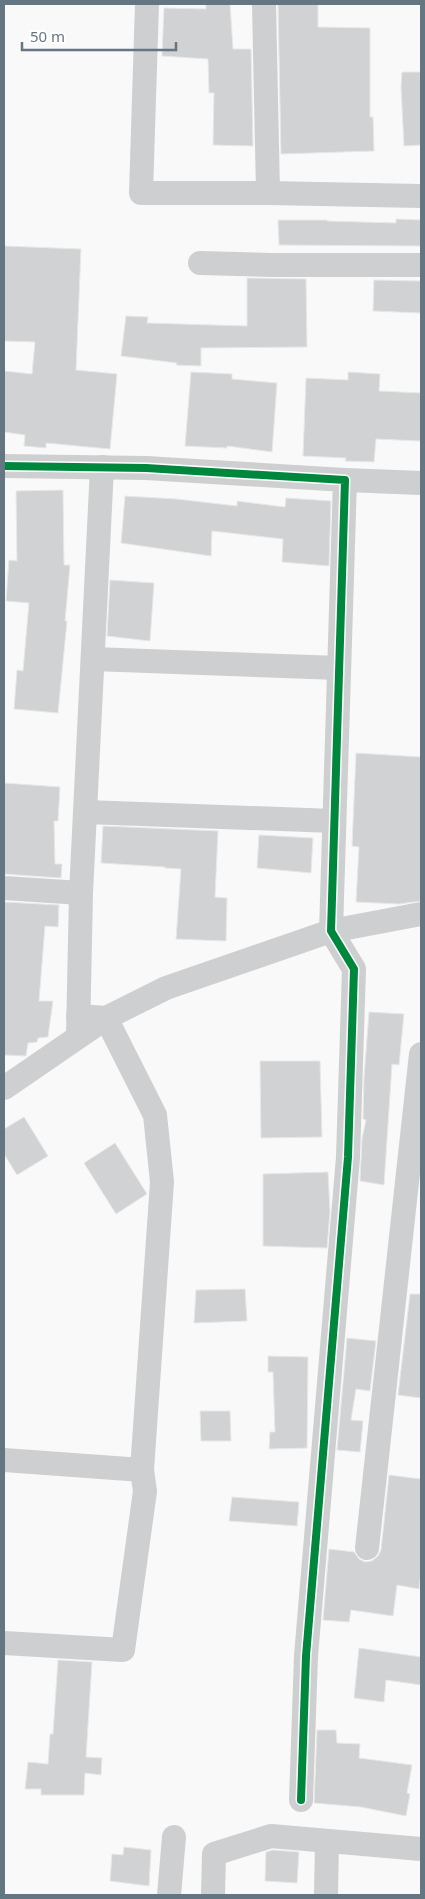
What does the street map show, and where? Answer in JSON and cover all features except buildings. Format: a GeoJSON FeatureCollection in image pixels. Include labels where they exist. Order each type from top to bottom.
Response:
{"type":"FeatureCollection","features":[{"type":"Feature","properties":{"kind":"street"},"geometry":{"type":"LineString","coordinates":[[147,4],[141,193],[421,196]]}},
{"type":"Feature","properties":{"kind":"street"},"geometry":{"type":"LineString","coordinates":[[264,4],[268,193]]}},
{"type":"Feature","properties":{"kind":"street"},"geometry":{"type":"LineString","coordinates":[[200,263],[421,265]]}},
{"type":"Feature","properties":{"kind":"street"},"geometry":{"type":"LineString","coordinates":[[4,466],[146,468],[421,483]]}},
{"type":"Feature","properties":{"kind":"street"},"geometry":{"type":"LineString","coordinates":[[78,1026],[81,894],[102,467]]}},
{"type":"Feature","properties":{"kind":"street"},"geometry":{"type":"LineString","coordinates":[[301,1800],[306,1656],[348,1147],[354,969],[331,931],[345,480]]}},
{"type":"Feature","properties":{"kind":"street"},"geometry":{"type":"LineString","coordinates":[[93,659],[339,668]]}},
{"type":"Feature","properties":{"kind":"street"},"geometry":{"type":"LineString","coordinates":[[86,812],[334,821]]}},
{"type":"Feature","properties":{"kind":"street"},"geometry":{"type":"LineString","coordinates":[[4,888],[81,894]]}},
{"type":"Feature","properties":{"kind":"street"},"geometry":{"type":"LineString","coordinates":[[4,1088],[78,1026],[106,1018],[166,988],[331,931],[421,914]]}},
{"type":"Feature","properties":{"kind":"street"},"geometry":{"type":"LineString","coordinates":[[4,1643],[123,1650],[145,1491],[142,1470],[162,1182],[155,1115],[106,1018]]}},
{"type":"Feature","properties":{"kind":"street"},"geometry":{"type":"LineString","coordinates":[[367,1548],[421,1054]]}},
{"type":"Feature","properties":{"kind":"street"},"geometry":{"type":"LineString","coordinates":[[4,1460],[142,1470]]}},
{"type":"Feature","properties":{"kind":"street"},"geometry":{"type":"LineString","coordinates":[[213,1895],[214,1854],[271,1836],[421,1849]]}},
{"type":"Feature","properties":{"kind":"street"},"geometry":{"type":"LineString","coordinates":[[169,1895],[174,1837]]}},
{"type":"Feature","properties":{"kind":"street"},"geometry":{"type":"LineString","coordinates":[[326,1895],[327,1841]]}},
{"type":"Feature","properties":{"kind":"cycle path"},"geometry":{"type":"LineString","coordinates":[[4,466],[146,468],[345,480],[331,931],[354,969],[348,1157],[306,1656],[301,1800]]}}]}
